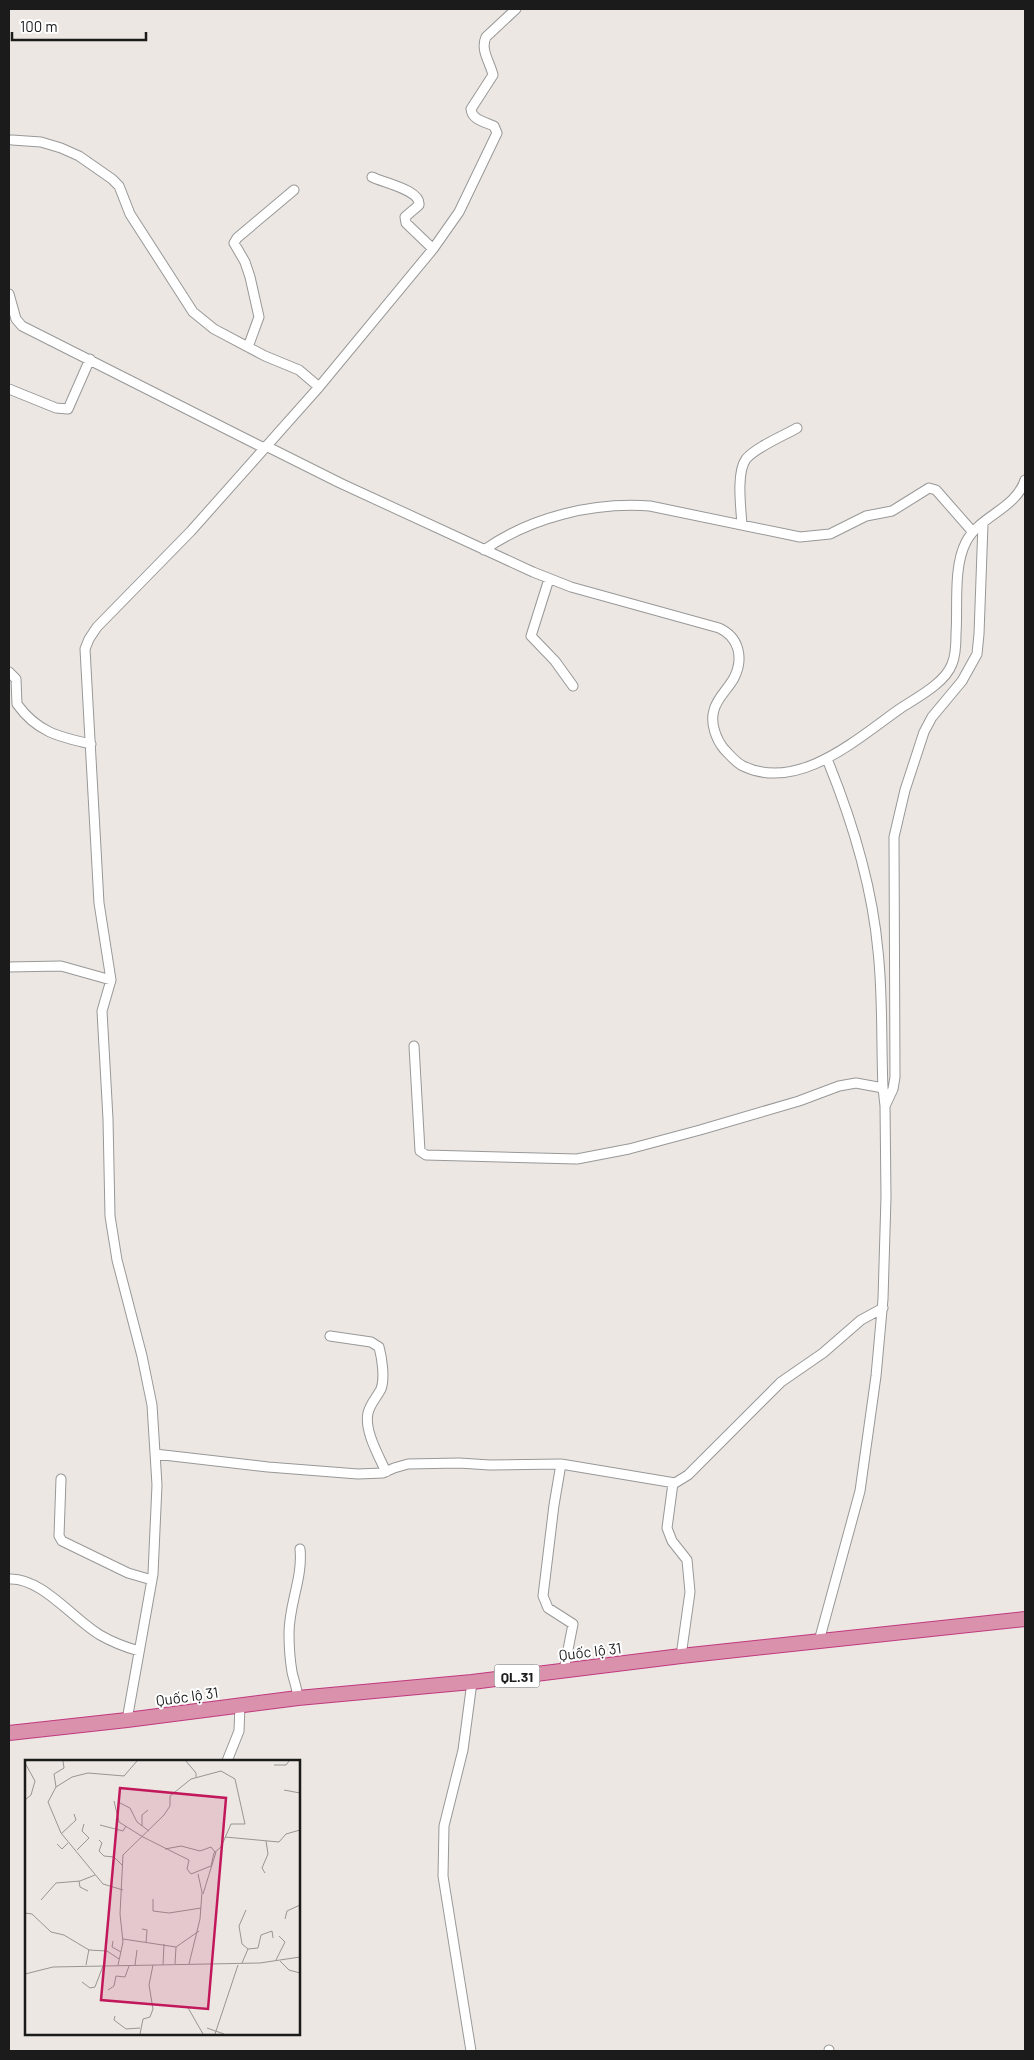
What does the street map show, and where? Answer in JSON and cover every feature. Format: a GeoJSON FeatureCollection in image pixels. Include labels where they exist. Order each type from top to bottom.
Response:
{"type":"FeatureCollection","features":[{"type":"Feature","properties":{"kind":"highway","name":"Quốc lộ 31"},"geometry":{"type":"LineString","coordinates":[[9,1733],[298,1698],[472,1682],[681,1656],[1025,1619]]}},
{"type":"Feature","properties":{"kind":"street"},"geometry":{"type":"LineString","coordinates":[[128,1720],[152,1580],[157,1518],[155,1454],[152,1405],[142,1356],[117,1260],[110,1216],[108,1119],[102,1011],[111,980],[99,903],[85,649],[92,633],[190,531],[319,386],[433,249],[459,212],[495,138],[497,129],[472,116],[471,109],[493,75],[484,46],[486,37],[516,9]]}},
{"type":"Feature","properties":{"kind":"street"},"geometry":{"type":"LineString","coordinates":[[12,140],[41,142],[61,148],[79,156],[117,182],[130,214],[193,312],[214,328],[298,370],[319,386]]}},
{"type":"Feature","properties":{"kind":"street"},"geometry":{"type":"LineString","coordinates":[[372,177],[417,196],[419,205],[405,217],[406,222],[433,249]]}},
{"type":"Feature","properties":{"kind":"street"},"geometry":{"type":"LineString","coordinates":[[248,346],[259,318],[250,277],[245,262],[234,243],[237,238],[294,190]]}},
{"type":"Feature","properties":{"kind":"street"},"geometry":{"type":"LineString","coordinates":[[9,294],[18,323],[340,483],[549,579],[719,628],[728,633],[738,646],[739,660],[734,677],[713,711],[714,725],[720,744],[734,760],[742,766],[764,773],[790,771],[827,759],[942,679],[953,663],[960,558],[972,531],[1017,496],[1025,480]]}},
{"type":"Feature","properties":{"kind":"street"},"geometry":{"type":"LineString","coordinates":[[9,389],[56,408],[68,408],[90,359]]}},
{"type":"Feature","properties":{"kind":"street"},"geometry":{"type":"LineString","coordinates":[[742,525],[741,481],[745,461],[759,449],[797,428]]}},
{"type":"Feature","properties":{"kind":"street"},"geometry":{"type":"LineString","coordinates":[[484,550],[505,537],[539,521],[609,507],[650,506],[800,537],[825,535],[866,516],[892,511],[925,490],[932,488],[936,490],[972,531]]}},
{"type":"Feature","properties":{"kind":"street"},"geometry":{"type":"LineString","coordinates":[[885,1106],[893,1089],[895,1077],[894,837],[905,790],[924,732],[932,717],[962,682],[977,654],[980,634],[983,524]]}},
{"type":"Feature","properties":{"kind":"street"},"geometry":{"type":"LineString","coordinates":[[549,579],[531,636],[555,661],[573,686]]}},
{"type":"Feature","properties":{"kind":"street"},"geometry":{"type":"LineString","coordinates":[[9,672],[16,679],[17,704],[40,727],[54,735],[91,744]]}},
{"type":"Feature","properties":{"kind":"street"},"geometry":{"type":"LineString","coordinates":[[819,1641],[860,1491],[871,1419],[883,1308],[886,1197],[885,1106],[879,952],[876,929],[860,856],[827,759]]}},
{"type":"Feature","properties":{"kind":"street"},"geometry":{"type":"LineString","coordinates":[[9,967],[61,966],[111,980]]}},
{"type":"Feature","properties":{"kind":"street"},"geometry":{"type":"LineString","coordinates":[[414,1046],[420,1151],[426,1155],[577,1159],[629,1149],[709,1127],[799,1101],[839,1086],[856,1083],[883,1088]]}},
{"type":"Feature","properties":{"kind":"street"},"geometry":{"type":"LineString","coordinates":[[155,1454],[358,1474],[386,1472],[408,1464],[459,1463],[490,1466],[561,1464],[673,1483],[682,1480],[688,1475],[781,1382],[823,1352],[861,1320],[883,1308]]}},
{"type":"Feature","properties":{"kind":"street"},"geometry":{"type":"LineString","coordinates":[[330,1336],[371,1342],[379,1347],[381,1388],[371,1405],[367,1420],[386,1472]]}},
{"type":"Feature","properties":{"kind":"street"},"geometry":{"type":"LineString","coordinates":[[561,1464],[543,1600],[548,1608],[573,1624],[564,1670]]}},
{"type":"Feature","properties":{"kind":"street"},"geometry":{"type":"LineString","coordinates":[[61,1479],[59,1536],[62,1541],[128,1573],[152,1580]]}},
{"type":"Feature","properties":{"kind":"street"},"geometry":{"type":"LineString","coordinates":[[673,1483],[667,1528],[672,1541],[687,1560],[690,1592],[681,1656]]}},
{"type":"Feature","properties":{"kind":"street"},"geometry":{"type":"LineString","coordinates":[[298,1698],[296,1680],[292,1673],[289,1634],[292,1601],[299,1577],[300,1549]]}},
{"type":"Feature","properties":{"kind":"street"},"geometry":{"type":"LineString","coordinates":[[9,1579],[26,1582],[41,1590],[100,1635],[139,1651]]}},
{"type":"Feature","properties":{"kind":"street"},"geometry":{"type":"LineString","coordinates":[[471,2051],[443,1876],[443,1858],[444,1826],[463,1750],[472,1682]]}},
{"type":"Feature","properties":{"kind":"street"},"geometry":{"type":"LineString","coordinates":[[227,1760],[239,1731],[240,1705]]}}]}
